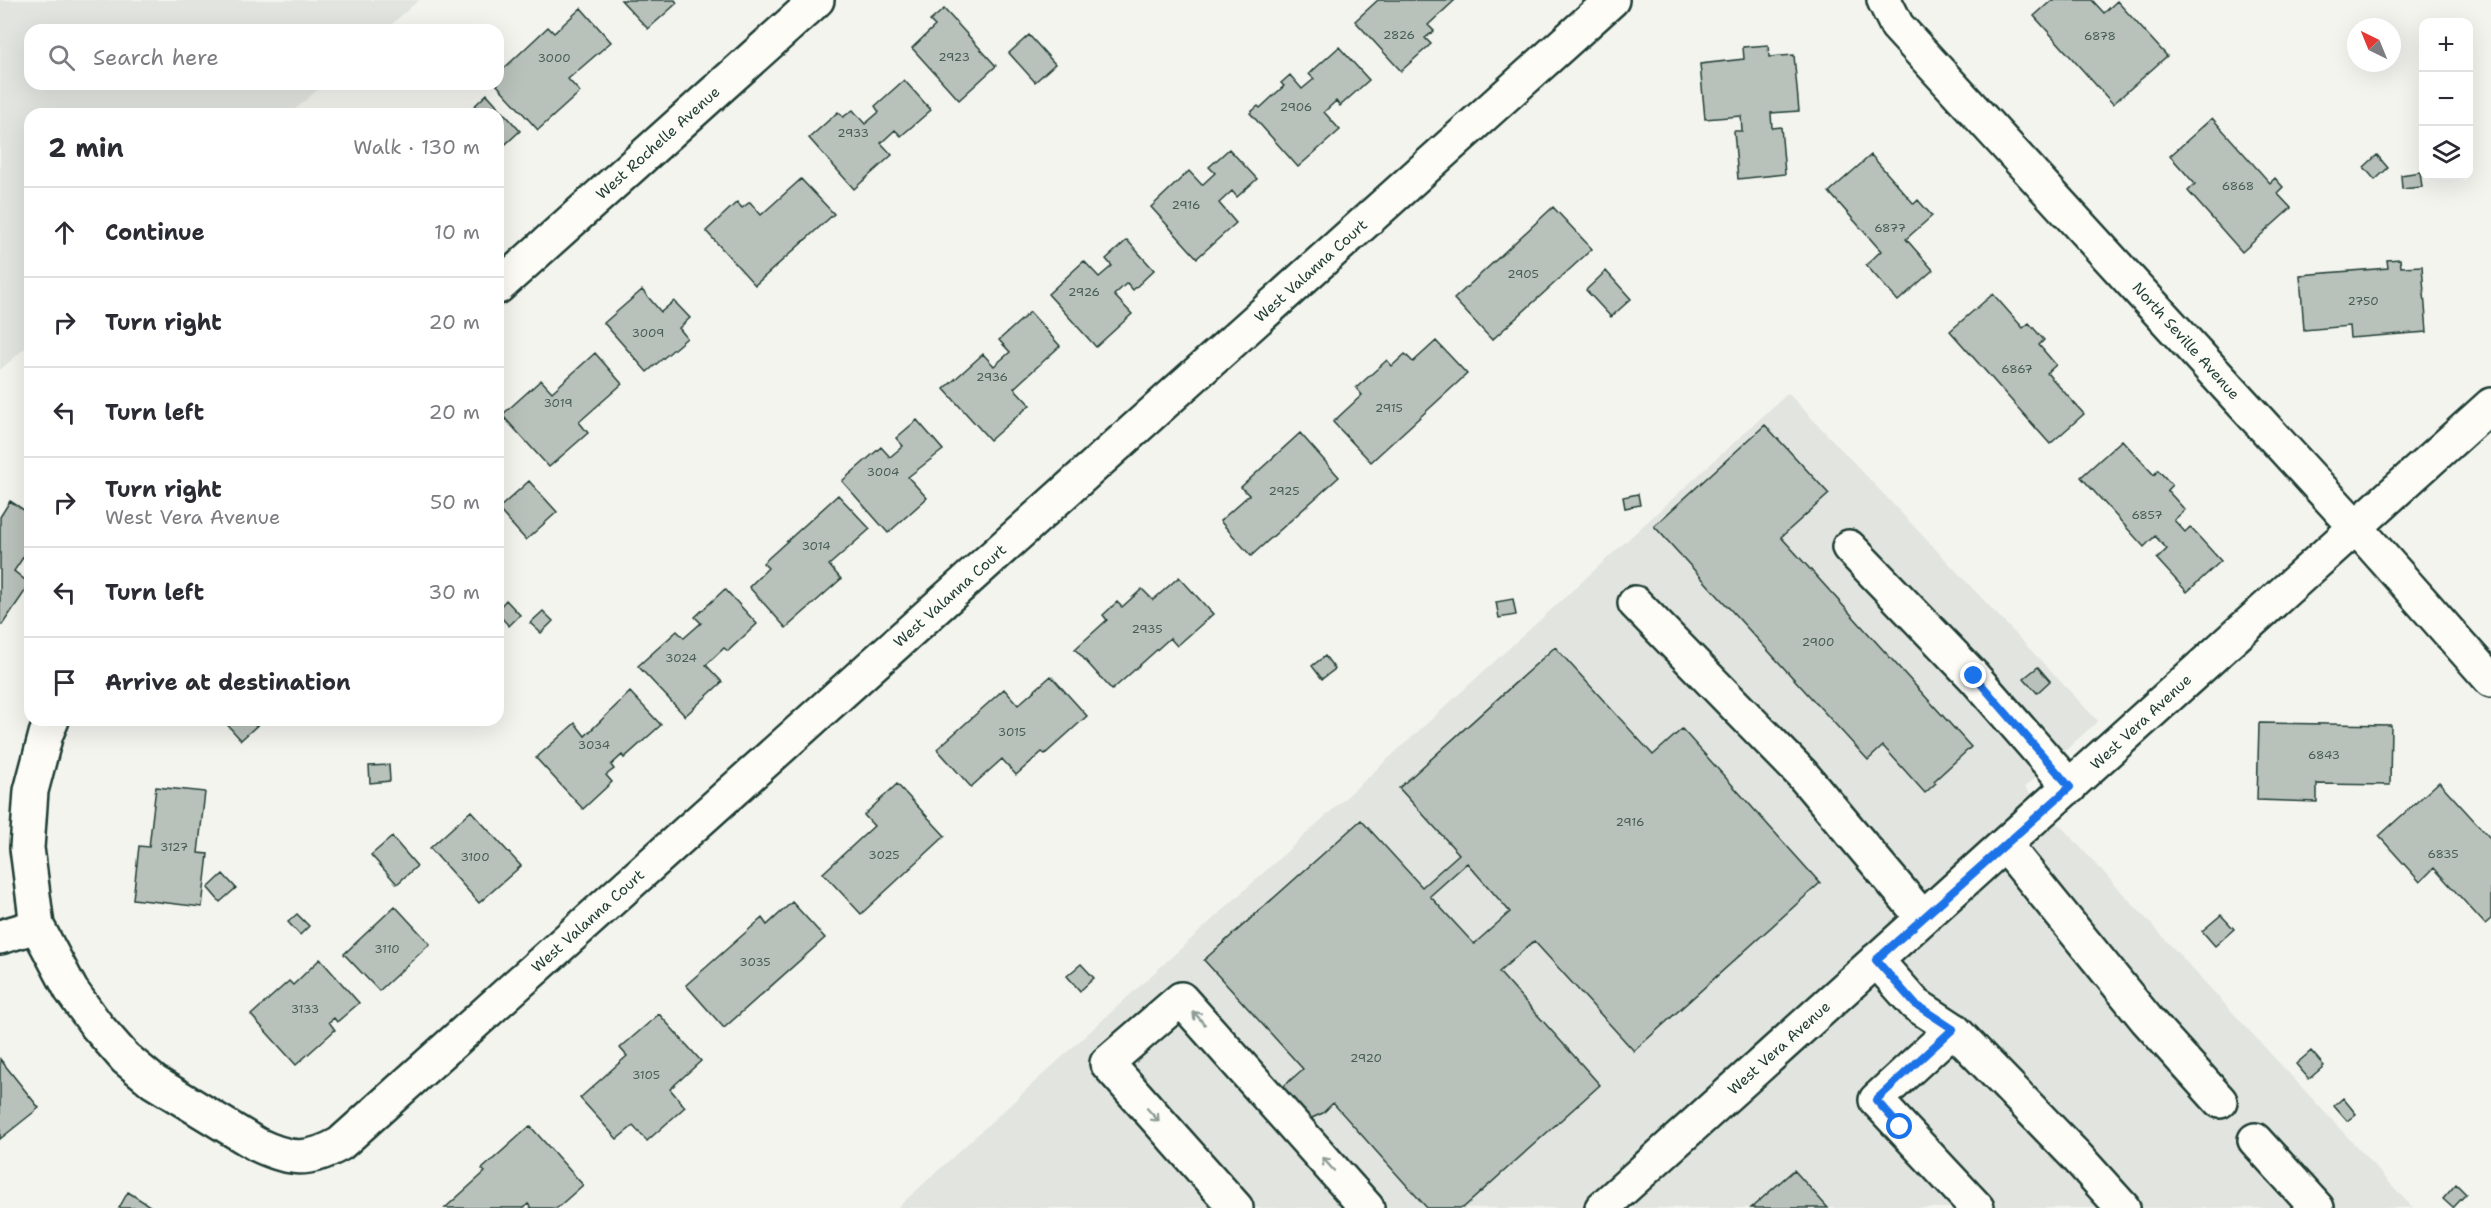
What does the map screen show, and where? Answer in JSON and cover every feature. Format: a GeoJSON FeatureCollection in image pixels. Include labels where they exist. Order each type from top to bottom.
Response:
{"type":"FeatureCollection","features":[{"type":"Feature","properties":{"kind":"street","name":"West Rochelle Avenue"},"geometry":{"type":"LineString","coordinates":[[504,282],[817,0]]}},
{"type":"Feature","properties":{"kind":"street","name":"West Valanna Court"},"geometry":{"type":"LineString","coordinates":[[37,926],[71,990],[97,1026],[126,1058],[154,1082],[272,1152],[306,1158],[320,1155],[340,1144],[1612,0]]}},
{"type":"Feature","properties":{"kind":"street","name":"North Seville Avenue"},"geometry":{"type":"LineString","coordinates":[[1884,0],[1897,26],[2355,526],[2491,680]]}},
{"type":"Feature","properties":{"kind":"street","name":"West Vera Avenue"},"geometry":{"type":"LineString","coordinates":[[1602,1208],[2491,405]]}},
{"type":"Feature","properties":{"kind":"street"},"geometry":{"type":"LineString","coordinates":[[1849,548],[1974,676],[2070,787]]}},
{"type":"Feature","properties":{"kind":"street"},"geometry":{"type":"LineString","coordinates":[[1635,603],[1802,774],[1923,918]]}},
{"type":"Feature","properties":{"kind":"street"},"geometry":{"type":"LineString","coordinates":[[0,937],[37,926],[27,848],[31,791],[49,726]]}},
{"type":"Feature","properties":{"kind":"street"},"geometry":{"type":"LineString","coordinates":[[2005,845],[2147,1020],[2220,1101]]}},
{"type":"Feature","properties":{"kind":"street"},"geometry":{"type":"LineString","coordinates":[[1876,960],[1915,1004],[1953,1029],[2123,1208]]}},
{"type":"Feature","properties":{"kind":"street"},"geometry":{"type":"LineString","coordinates":[[1236,1208],[1107,1063],[1181,999],[1367,1208]]}},
{"type":"Feature","properties":{"kind":"street"},"geometry":{"type":"LineString","coordinates":[[1953,1029],[1876,1100],[1977,1208]]}},
{"type":"Feature","properties":{"kind":"street"},"geometry":{"type":"LineString","coordinates":[[2255,1140],[2317,1208]]}},
{"type":"Feature","properties":{"kind":"shaded area"},"geometry":{"type":"Polygon","coordinates":[[[0,0],[419,0],[392,24],[24,24],[24,90],[317,90],[297,108],[24,108],[24,349],[0,370],[0,0]]]}},
{"type":"Feature","properties":{"kind":"shaded area"},"geometry":{"type":"Polygon","coordinates":[[[1788,393],[2098,721],[2025,787],[2413,1208],[897,1208],[1788,393]]]}},
{"type":"Feature","properties":{"kind":"building"},"geometry":{"type":"Polygon","coordinates":[[[621,0],[675,0],[677,3],[648,29],[621,0]]]}},
{"type":"Feature","properties":{"kind":"building"},"geometry":{"type":"Polygon","coordinates":[[[1378,0],[1455,0],[1428,25],[1434,31],[1425,38],[1431,44],[1401,71],[1355,21],[1378,0]]]}},
{"type":"Feature","properties":{"kind":"building"},"geometry":{"type":"Polygon","coordinates":[[[2052,0],[2092,0],[2104,13],[2117,1],[2167,56],[2113,104],[2034,16],[2052,0]]]}},
{"type":"Feature","properties":{"kind":"building"},"geometry":{"type":"Polygon","coordinates":[[[581,8],[611,42],[568,79],[580,92],[538,130],[501,90],[504,90],[504,68],[548,27],[554,33],[581,8]]]}},
{"type":"Feature","properties":{"kind":"building"},"geometry":{"type":"Polygon","coordinates":[[[944,9],[996,66],[959,100],[912,48],[935,26],[930,21],[944,9]]]}},
{"type":"Feature","properties":{"kind":"building"},"geometry":{"type":"Polygon","coordinates":[[[1029,35],[1055,64],[1035,82],[1009,53],[1029,35]]]}},
{"type":"Feature","properties":{"kind":"building"},"geometry":{"type":"Polygon","coordinates":[[[1768,45],[1769,57],[1794,55],[1799,111],[1771,113],[1772,128],[1781,127],[1785,174],[1738,179],[1734,131],[1742,131],[1741,116],[1705,119],[1700,64],[1744,59],[1743,47],[1768,45]]]}},
{"type":"Feature","properties":{"kind":"building"},"geometry":{"type":"Polygon","coordinates":[[[1339,47],[1369,80],[1340,106],[1336,101],[1324,112],[1340,130],[1298,167],[1250,113],[1258,106],[1260,108],[1284,86],[1281,83],[1290,75],[1302,89],[1314,79],[1309,74],[1339,47]]]}},
{"type":"Feature","properties":{"kind":"building"},"geometry":{"type":"Polygon","coordinates":[[[904,80],[931,110],[901,136],[895,130],[881,143],[892,155],[854,189],[809,138],[838,112],[843,117],[853,110],[865,124],[879,112],[875,106],[904,80]]]}},
{"type":"Feature","properties":{"kind":"building"},"geometry":{"type":"Polygon","coordinates":[[[487,94],[499,108],[472,108],[487,94]]]}},
{"type":"Feature","properties":{"kind":"building"},"geometry":{"type":"Polygon","coordinates":[[[504,113],[520,131],[504,146],[504,113]]]}},
{"type":"Feature","properties":{"kind":"building"},"geometry":{"type":"Polygon","coordinates":[[[2212,118],[2270,183],[2275,178],[2283,187],[2277,193],[2291,208],[2242,252],[2188,191],[2195,184],[2170,156],[2212,118]]]}},
{"type":"Feature","properties":{"kind":"building"},"geometry":{"type":"Polygon","coordinates":[[[1229,149],[1257,179],[1237,197],[1232,191],[1219,203],[1236,223],[1197,258],[1151,207],[1189,171],[1202,185],[1215,173],[1209,167],[1229,149]]]}},
{"type":"Feature","properties":{"kind":"building"},"geometry":{"type":"Polygon","coordinates":[[[1871,155],[1914,204],[1918,200],[1932,216],[1906,239],[1933,270],[1898,301],[1866,265],[1881,251],[1829,192],[1871,155]]]}},
{"type":"Feature","properties":{"kind":"building"},"geometry":{"type":"Polygon","coordinates":[[[2377,155],[2388,168],[2375,180],[2364,167],[2377,155]]]}},
{"type":"Feature","properties":{"kind":"building"},"geometry":{"type":"Polygon","coordinates":[[[2419,172],[2422,187],[2402,189],[2401,175],[2419,172]]]}},
{"type":"Feature","properties":{"kind":"building"},"geometry":{"type":"Polygon","coordinates":[[[801,179],[834,214],[755,285],[706,231],[737,202],[742,208],[750,202],[761,215],[801,179]]]}},
{"type":"Feature","properties":{"kind":"building"},"geometry":{"type":"Polygon","coordinates":[[[1553,207],[1592,249],[1492,340],[1454,299],[1553,207]]]}},
{"type":"Feature","properties":{"kind":"building"},"geometry":{"type":"Polygon","coordinates":[[[1127,240],[1154,270],[1133,290],[1127,283],[1114,295],[1132,314],[1096,347],[1048,294],[1084,261],[1099,277],[1112,266],[1106,259],[1127,240]]]}},
{"type":"Feature","properties":{"kind":"building"},"geometry":{"type":"Polygon","coordinates":[[[2400,259],[2401,267],[2422,266],[2427,332],[2350,338],[2349,326],[2304,330],[2300,275],[2388,268],[2387,260],[2400,259]]]}},
{"type":"Feature","properties":{"kind":"building"},"geometry":{"type":"Polygon","coordinates":[[[1606,271],[1631,299],[1611,317],[1586,290],[1606,271]]]}},
{"type":"Feature","properties":{"kind":"building"},"geometry":{"type":"Polygon","coordinates":[[[642,290],[661,312],[674,301],[690,318],[679,328],[687,338],[647,372],[604,323],[642,290]]]}},
{"type":"Feature","properties":{"kind":"building"},"geometry":{"type":"Polygon","coordinates":[[[1993,294],[2023,328],[2029,323],[2044,340],[2039,345],[2056,365],[2047,373],[2084,414],[2050,444],[1950,331],[1993,294]]]}},
{"type":"Feature","properties":{"kind":"building"},"geometry":{"type":"Polygon","coordinates":[[[1030,312],[1060,346],[1014,388],[1030,405],[990,440],[944,389],[983,354],[994,366],[1010,352],[999,340],[1030,312]]]}},
{"type":"Feature","properties":{"kind":"building"},"geometry":{"type":"Polygon","coordinates":[[[1436,341],[1467,374],[1371,462],[1333,422],[1362,395],[1356,388],[1387,360],[1392,366],[1405,354],[1413,362],[1436,341]]]}},
{"type":"Feature","properties":{"kind":"building"},"geometry":{"type":"Polygon","coordinates":[[[595,353],[622,384],[579,422],[588,433],[549,467],[504,417],[504,413],[541,380],[552,392],[595,353]]]}},
{"type":"Feature","properties":{"kind":"building"},"geometry":{"type":"Polygon","coordinates":[[[917,420],[943,450],[908,477],[927,498],[888,533],[842,481],[881,447],[890,457],[903,446],[896,438],[917,420]]]}},
{"type":"Feature","properties":{"kind":"building"},"geometry":{"type":"Polygon","coordinates":[[[1765,425],[1829,494],[1781,537],[1971,747],[1934,781],[1936,783],[1925,793],[1883,746],[1868,760],[1654,526],[1765,425]]]}},
{"type":"Feature","properties":{"kind":"building"},"geometry":{"type":"Polygon","coordinates":[[[1300,433],[1339,477],[1251,556],[1220,521],[1249,495],[1241,487],[1300,433]]]}},
{"type":"Feature","properties":{"kind":"building"},"geometry":{"type":"Polygon","coordinates":[[[2122,440],[2154,475],[2158,470],[2172,485],[2167,490],[2185,510],[2174,520],[2185,532],[2190,527],[2221,561],[2187,592],[2157,559],[2167,549],[2155,536],[2144,547],[2081,477],[2122,440]]]}},
{"type":"Feature","properties":{"kind":"building"},"geometry":{"type":"Polygon","coordinates":[[[529,481],[557,512],[526,540],[504,516],[504,504],[529,481]]]}},
{"type":"Feature","properties":{"kind":"building"},"geometry":{"type":"Polygon","coordinates":[[[1638,494],[1640,505],[1625,508],[1623,497],[1638,494]]]}},
{"type":"Feature","properties":{"kind":"building"},"geometry":{"type":"Polygon","coordinates":[[[838,495],[870,529],[829,565],[841,579],[786,628],[749,587],[768,568],[763,563],[838,495]]]}},
{"type":"Feature","properties":{"kind":"building"},"geometry":{"type":"Polygon","coordinates":[[[10,501],[24,510],[24,556],[14,571],[24,579],[24,593],[2,625],[0,624],[0,517],[10,501]]]}},
{"type":"Feature","properties":{"kind":"building"},"geometry":{"type":"Polygon","coordinates":[[[1179,577],[1213,614],[1177,646],[1170,638],[1112,690],[1075,649],[1107,620],[1103,615],[1117,602],[1122,607],[1142,589],[1153,600],[1179,577]]]}},
{"type":"Feature","properties":{"kind":"building"},"geometry":{"type":"Polygon","coordinates":[[[725,589],[757,624],[728,651],[724,648],[706,665],[722,682],[685,716],[638,666],[677,631],[684,638],[701,623],[695,617],[725,589]]]}},
{"type":"Feature","properties":{"kind":"building"},"geometry":{"type":"Polygon","coordinates":[[[1513,599],[1516,615],[1499,618],[1496,602],[1513,599]]]}},
{"type":"Feature","properties":{"kind":"building"},"geometry":{"type":"Polygon","coordinates":[[[506,600],[520,615],[509,626],[504,621],[506,600]]]}},
{"type":"Feature","properties":{"kind":"building"},"geometry":{"type":"Polygon","coordinates":[[[543,611],[553,621],[541,633],[530,623],[543,611]]]}},
{"type":"Feature","properties":{"kind":"building"},"geometry":{"type":"Polygon","coordinates":[[[1555,647],[1653,755],[1682,729],[1820,883],[1634,1051],[1534,941],[1499,972],[1600,1085],[1463,1208],[1427,1208],[1333,1103],[1323,1113],[1305,1121],[1277,1092],[1303,1069],[1204,960],[1361,820],[1422,887],[1459,854],[1399,788],[1555,647]],[[1467,863],[1430,896],[1474,944],[1510,912],[1467,863]]]}},
{"type":"Feature","properties":{"kind":"building"},"geometry":{"type":"Polygon","coordinates":[[[1325,656],[1335,669],[1322,679],[1312,666],[1325,656]]]}},
{"type":"Feature","properties":{"kind":"building"},"geometry":{"type":"Polygon","coordinates":[[[2038,667],[2050,681],[2037,693],[2024,678],[2038,667]]]}},
{"type":"Feature","properties":{"kind":"building"},"geometry":{"type":"Polygon","coordinates":[[[1051,676],[1087,716],[1045,754],[1042,752],[1016,775],[1002,759],[971,787],[937,749],[1004,689],[1018,705],[1051,676]]]}},
{"type":"Feature","properties":{"kind":"building"},"geometry":{"type":"Polygon","coordinates":[[[630,692],[661,725],[624,758],[622,755],[611,765],[614,769],[606,775],[612,782],[583,809],[536,758],[575,723],[585,736],[630,692]]]}},
{"type":"Feature","properties":{"kind":"building"},"geometry":{"type":"Polygon","coordinates":[[[2259,723],[2391,725],[2390,785],[2317,784],[2317,802],[2257,800],[2259,723]]]}},
{"type":"Feature","properties":{"kind":"building"},"geometry":{"type":"Polygon","coordinates":[[[228,726],[256,726],[241,740],[228,726]]]}},
{"type":"Feature","properties":{"kind":"building"},"geometry":{"type":"Polygon","coordinates":[[[389,765],[390,781],[370,783],[369,766],[389,765]]]}},
{"type":"Feature","properties":{"kind":"building"},"geometry":{"type":"Polygon","coordinates":[[[2439,782],[2491,839],[2491,919],[2485,924],[2434,868],[2420,882],[2379,836],[2439,782]]]}},
{"type":"Feature","properties":{"kind":"building"},"geometry":{"type":"Polygon","coordinates":[[[897,784],[945,836],[861,914],[823,873],[874,826],[864,815],[897,784]]]}},
{"type":"Feature","properties":{"kind":"building"},"geometry":{"type":"Polygon","coordinates":[[[156,787],[205,792],[198,853],[208,854],[202,907],[133,899],[139,846],[149,847],[156,787]]]}},
{"type":"Feature","properties":{"kind":"building"},"geometry":{"type":"Polygon","coordinates":[[[471,811],[521,866],[479,903],[430,848],[471,811]]]}},
{"type":"Feature","properties":{"kind":"building"},"geometry":{"type":"Polygon","coordinates":[[[392,837],[417,866],[397,884],[371,855],[392,837]]]}},
{"type":"Feature","properties":{"kind":"building"},"geometry":{"type":"Polygon","coordinates":[[[223,874],[236,888],[220,902],[208,888],[223,874]]]}},
{"type":"Feature","properties":{"kind":"building"},"geometry":{"type":"Polygon","coordinates":[[[792,902],[825,938],[724,1028],[686,985],[762,918],[767,925],[792,902]]]}},
{"type":"Feature","properties":{"kind":"building"},"geometry":{"type":"Polygon","coordinates":[[[395,906],[430,944],[379,991],[344,954],[395,906]]]}},
{"type":"Feature","properties":{"kind":"building"},"geometry":{"type":"Polygon","coordinates":[[[297,914],[309,926],[300,935],[288,922],[297,914]]]}},
{"type":"Feature","properties":{"kind":"building"},"geometry":{"type":"Polygon","coordinates":[[[2221,915],[2234,929],[2215,946],[2202,931],[2221,915]]]}},
{"type":"Feature","properties":{"kind":"building"},"geometry":{"type":"Polygon","coordinates":[[[320,959],[359,1003],[337,1022],[334,1018],[329,1022],[335,1030],[296,1065],[251,1015],[289,981],[293,985],[320,959]]]}},
{"type":"Feature","properties":{"kind":"building"},"geometry":{"type":"Polygon","coordinates":[[[1081,964],[1094,978],[1080,991],[1067,976],[1081,964]]]}},
{"type":"Feature","properties":{"kind":"building"},"geometry":{"type":"Polygon","coordinates":[[[659,1014],[701,1061],[670,1089],[685,1107],[647,1141],[633,1126],[617,1139],[580,1098],[627,1056],[620,1048],[659,1014]]]}},
{"type":"Feature","properties":{"kind":"building"},"geometry":{"type":"Polygon","coordinates":[[[2311,1051],[2324,1066],[2309,1079],[2296,1064],[2311,1051]]]}},
{"type":"Feature","properties":{"kind":"building"},"geometry":{"type":"Polygon","coordinates":[[[0,1059],[39,1108],[0,1139],[0,1059]]]}},
{"type":"Feature","properties":{"kind":"building"},"geometry":{"type":"Polygon","coordinates":[[[2343,1098],[2356,1114],[2347,1121],[2334,1106],[2343,1098]]]}},
{"type":"Feature","properties":{"kind":"building"},"geometry":{"type":"Polygon","coordinates":[[[530,1126],[583,1185],[557,1208],[531,1208],[528,1204],[524,1208],[445,1208],[485,1172],[482,1169],[530,1126]]]}},
{"type":"Feature","properties":{"kind":"building"},"geometry":{"type":"Polygon","coordinates":[[[1794,1170],[1828,1208],[1751,1208],[1794,1170]]]}},
{"type":"Feature","properties":{"kind":"building"},"geometry":{"type":"Polygon","coordinates":[[[2456,1184],[2466,1194],[2453,1208],[2443,1199],[2456,1184]]]}},
{"type":"Feature","properties":{"kind":"building"},"geometry":{"type":"Polygon","coordinates":[[[128,1192],[153,1208],[119,1208],[128,1192]]]}},
{"type":"Feature","properties":{"kind":"route"},"geometry":{"type":"LineString","coordinates":[[1900,1127],[1876,1100],[1953,1029],[1915,1004],[1876,960],[2070,787],[1974,676]]}}]}
